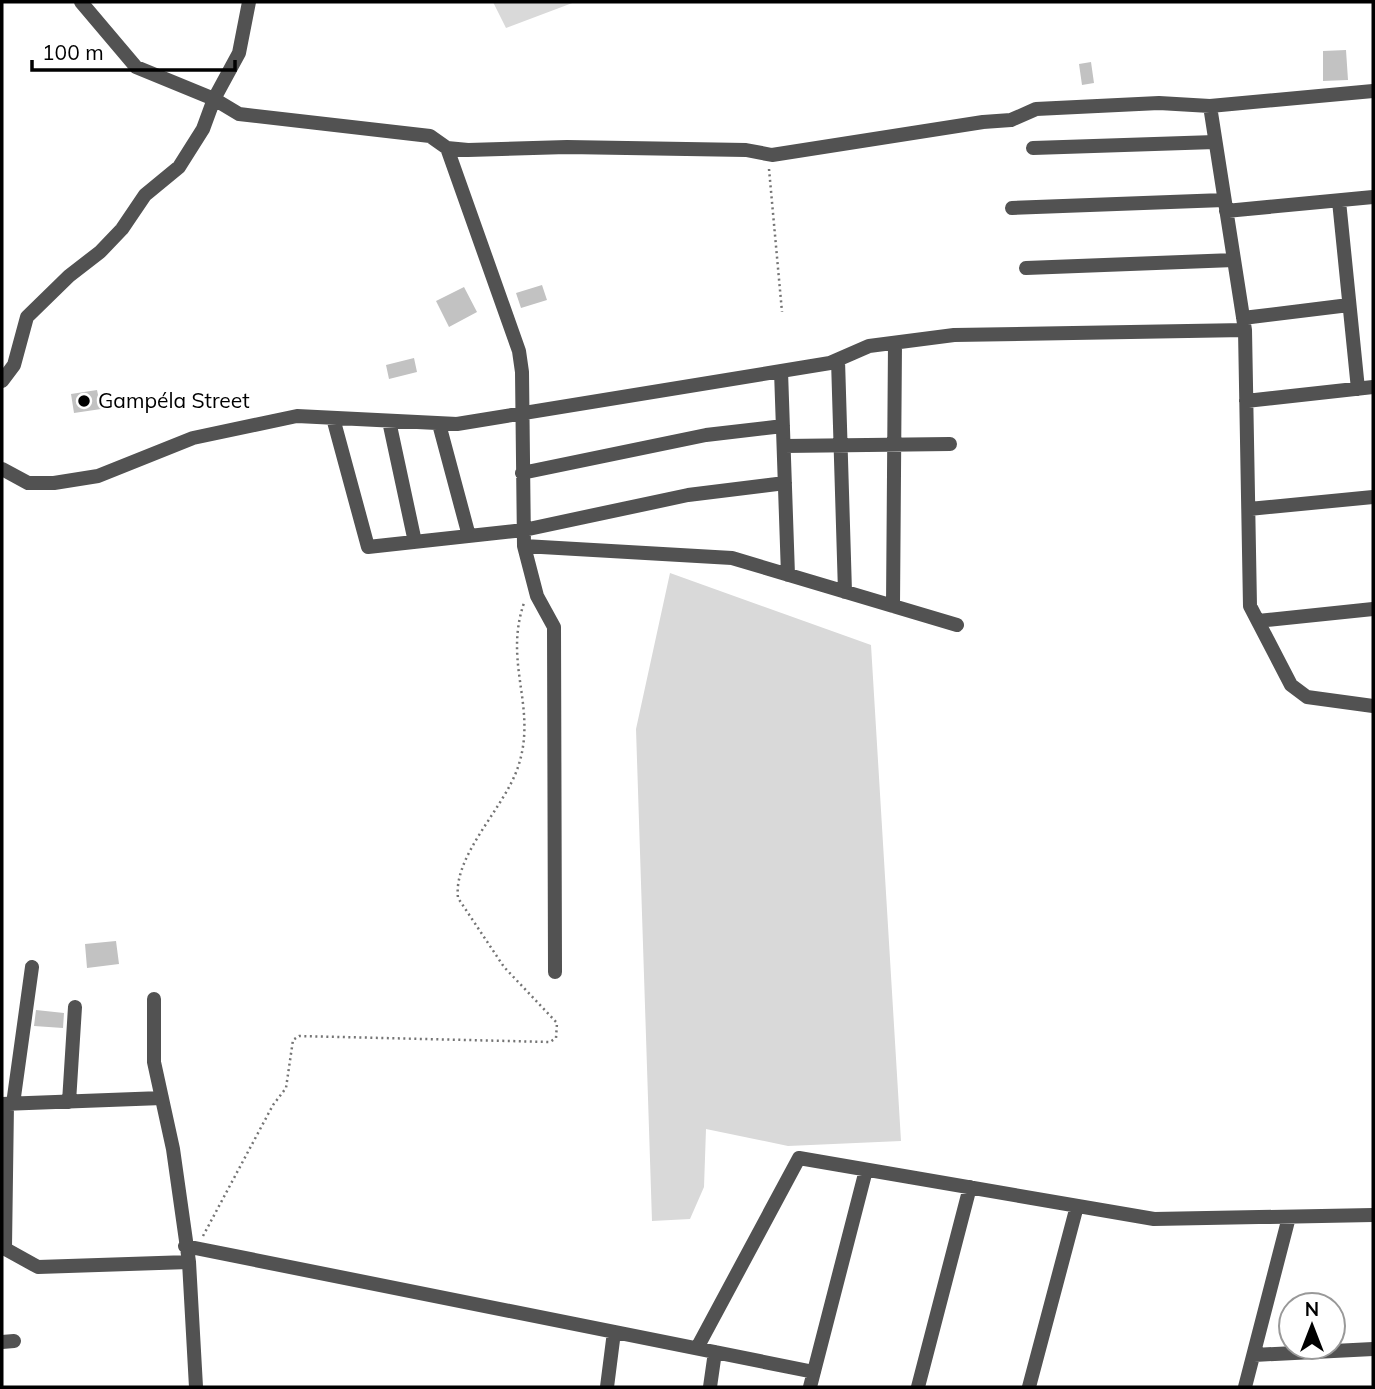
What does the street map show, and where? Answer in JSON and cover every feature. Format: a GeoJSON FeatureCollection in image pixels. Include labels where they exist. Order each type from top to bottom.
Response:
{"type":"FeatureCollection","features":[{"type":"Feature","properties":{"kind":"street"},"geometry":{"type":"LineString","coordinates":[[81,2],[136,67],[214,99],[239,114],[430,136],[447,148],[746,150],[764,155],[1011,120],[1036,109],[1159,103],[1210,106],[1373,91]]}},
{"type":"Feature","properties":{"kind":"street"},"geometry":{"type":"LineString","coordinates":[[2,381],[15,365],[27,317],[69,275],[100,252],[121,229],[145,195],[179,167],[203,129],[214,99],[239,52],[249,2]]}},
{"type":"Feature","properties":{"kind":"street"},"geometry":{"type":"LineString","coordinates":[[1210,106],[1244,324],[1250,606],[1291,685],[1299,693],[1307,697],[1373,706]]}},
{"type":"Feature","properties":{"kind":"street"},"geometry":{"type":"LineString","coordinates":[[1033,148],[1215,142]]}},
{"type":"Feature","properties":{"kind":"street"},"geometry":{"type":"LineString","coordinates":[[447,148],[519,351],[522,372],[524,546],[537,596],[554,626],[555,972]]}},
{"type":"Feature","properties":{"kind":"street"},"geometry":{"type":"LineString","coordinates":[[1012,208],[1225,205],[1339,201],[1373,197]]}},
{"type":"Feature","properties":{"kind":"street"},"geometry":{"type":"LineString","coordinates":[[1339,201],[1358,389]]}},
{"type":"Feature","properties":{"kind":"street"},"geometry":{"type":"LineString","coordinates":[[1026,268],[1234,260]]}},
{"type":"Feature","properties":{"kind":"street"},"geometry":{"type":"LineString","coordinates":[[2,469],[28,483],[54,483],[98,476],[193,438],[297,416],[457,424],[781,371],[838,360],[869,346],[954,335],[1244,324],[1349,305]]}},
{"type":"Feature","properties":{"kind":"street"},"geometry":{"type":"LineString","coordinates":[[893,606],[895,343]]}},
{"type":"Feature","properties":{"kind":"street"},"geometry":{"type":"LineString","coordinates":[[838,360],[845,592]]}},
{"type":"Feature","properties":{"kind":"street"},"geometry":{"type":"LineString","coordinates":[[781,371],[788,575]]}},
{"type":"Feature","properties":{"kind":"street"},"geometry":{"type":"LineString","coordinates":[[1246,401],[1373,387]]}},
{"type":"Feature","properties":{"kind":"street"},"geometry":{"type":"LineString","coordinates":[[333,418],[368,547],[523,530],[688,495],[785,483]]}},
{"type":"Feature","properties":{"kind":"street"},"geometry":{"type":"LineString","coordinates":[[389,421],[415,542]]}},
{"type":"Feature","properties":{"kind":"street"},"geometry":{"type":"LineString","coordinates":[[439,424],[469,536]]}},
{"type":"Feature","properties":{"kind":"street"},"geometry":{"type":"LineString","coordinates":[[522,473],[706,435],[783,426]]}},
{"type":"Feature","properties":{"kind":"street"},"geometry":{"type":"LineString","coordinates":[[784,446],[950,444]]}},
{"type":"Feature","properties":{"kind":"street"},"geometry":{"type":"LineString","coordinates":[[1249,509],[1373,497]]}},
{"type":"Feature","properties":{"kind":"street"},"geometry":{"type":"LineString","coordinates":[[524,546],[732,558],[957,625]]}},
{"type":"Feature","properties":{"kind":"street"},"geometry":{"type":"LineString","coordinates":[[1258,621],[1373,608]]}},
{"type":"Feature","properties":{"kind":"street"},"geometry":{"type":"LineString","coordinates":[[32,967],[7,1104],[4,1247],[38,1267],[189,1262]]}},
{"type":"Feature","properties":{"kind":"street"},"geometry":{"type":"LineString","coordinates":[[154,999],[154,1062],[191,1247],[189,1262],[195,1387]]}},
{"type":"Feature","properties":{"kind":"street"},"geometry":{"type":"LineString","coordinates":[[69,1102],[75,1007]]}},
{"type":"Feature","properties":{"kind":"street"},"geometry":{"type":"LineString","coordinates":[[7,1104],[162,1098]]}},
{"type":"Feature","properties":{"kind":"street"},"geometry":{"type":"LineString","coordinates":[[697,1348],[799,1158],[1154,1219],[1373,1215]]}},
{"type":"Feature","properties":{"kind":"street"},"geometry":{"type":"LineString","coordinates":[[810,1387],[866,1170]]}},
{"type":"Feature","properties":{"kind":"street"},"geometry":{"type":"LineString","coordinates":[[918,1387],[970,1187]]}},
{"type":"Feature","properties":{"kind":"street"},"geometry":{"type":"LineString","coordinates":[[1029,1387],[1077,1206]]}},
{"type":"Feature","properties":{"kind":"street"},"geometry":{"type":"LineString","coordinates":[[1245,1387],[1289,1217]]}},
{"type":"Feature","properties":{"kind":"street"},"geometry":{"type":"LineString","coordinates":[[191,1247],[814,1372]]}},
{"type":"Feature","properties":{"kind":"street"},"geometry":{"type":"LineString","coordinates":[[607,1387],[614,1332]]}},
{"type":"Feature","properties":{"kind":"street"},"geometry":{"type":"LineString","coordinates":[[1254,1355],[1373,1349]]}},
{"type":"Feature","properties":{"kind":"street"},"geometry":{"type":"LineString","coordinates":[[710,1387],[715,1352]]}},
{"type":"Feature","properties":{"kind":"path"},"geometry":{"type":"LineString","coordinates":[[764,155],[768,160],[782,312]]}},
{"type":"Feature","properties":{"kind":"path"},"geometry":{"type":"LineString","coordinates":[[191,1247],[273,1105],[286,1088],[293,1040],[299,1036],[550,1042],[556,1038],[556,1023],[504,967],[458,898],[457,884],[462,866],[505,798],[525,742],[526,718],[515,657],[519,618],[532,579]]}},
{"type":"Feature","properties":{"kind":"shaded area"},"geometry":{"type":"Polygon","coordinates":[[[493,2],[575,2],[506,28],[493,2]]]}},
{"type":"Feature","properties":{"kind":"shaded area"},"geometry":{"type":"Polygon","coordinates":[[[670,573],[871,645],[901,1141],[788,1146],[706,1129],[704,1187],[690,1219],[652,1221],[636,729],[670,573]]]}},
{"type":"Feature","properties":{"kind":"building"},"geometry":{"type":"Polygon","coordinates":[[[1346,50],[1348,80],[1323,81],[1323,51],[1346,50]]]}},
{"type":"Feature","properties":{"kind":"building"},"geometry":{"type":"Polygon","coordinates":[[[1091,62],[1094,83],[1082,85],[1079,64],[1091,62]]]}},
{"type":"Feature","properties":{"kind":"building"},"geometry":{"type":"Polygon","coordinates":[[[542,285],[547,300],[521,308],[516,293],[542,285]]]}},
{"type":"Feature","properties":{"kind":"building"},"geometry":{"type":"Polygon","coordinates":[[[464,287],[477,312],[449,327],[436,301],[464,287]]]}},
{"type":"Feature","properties":{"kind":"building"},"geometry":{"type":"Polygon","coordinates":[[[414,358],[417,372],[389,379],[386,365],[414,358]]]}},
{"type":"Feature","properties":{"kind":"building"},"geometry":{"type":"Polygon","coordinates":[[[97,390],[101,409],[74,413],[71,394],[97,390]]]}},
{"type":"Feature","properties":{"kind":"building"},"geometry":{"type":"Polygon","coordinates":[[[116,941],[119,964],[87,968],[85,944],[116,941]]]}},
{"type":"Feature","properties":{"kind":"building"},"geometry":{"type":"Polygon","coordinates":[[[36,1010],[64,1013],[63,1028],[34,1026],[36,1010]]]}},
{"type":"Feature","properties":{"kind":"place","name":"Gampéla Street"},"geometry":{"type":"Point","coordinates":[84,401]}}]}
